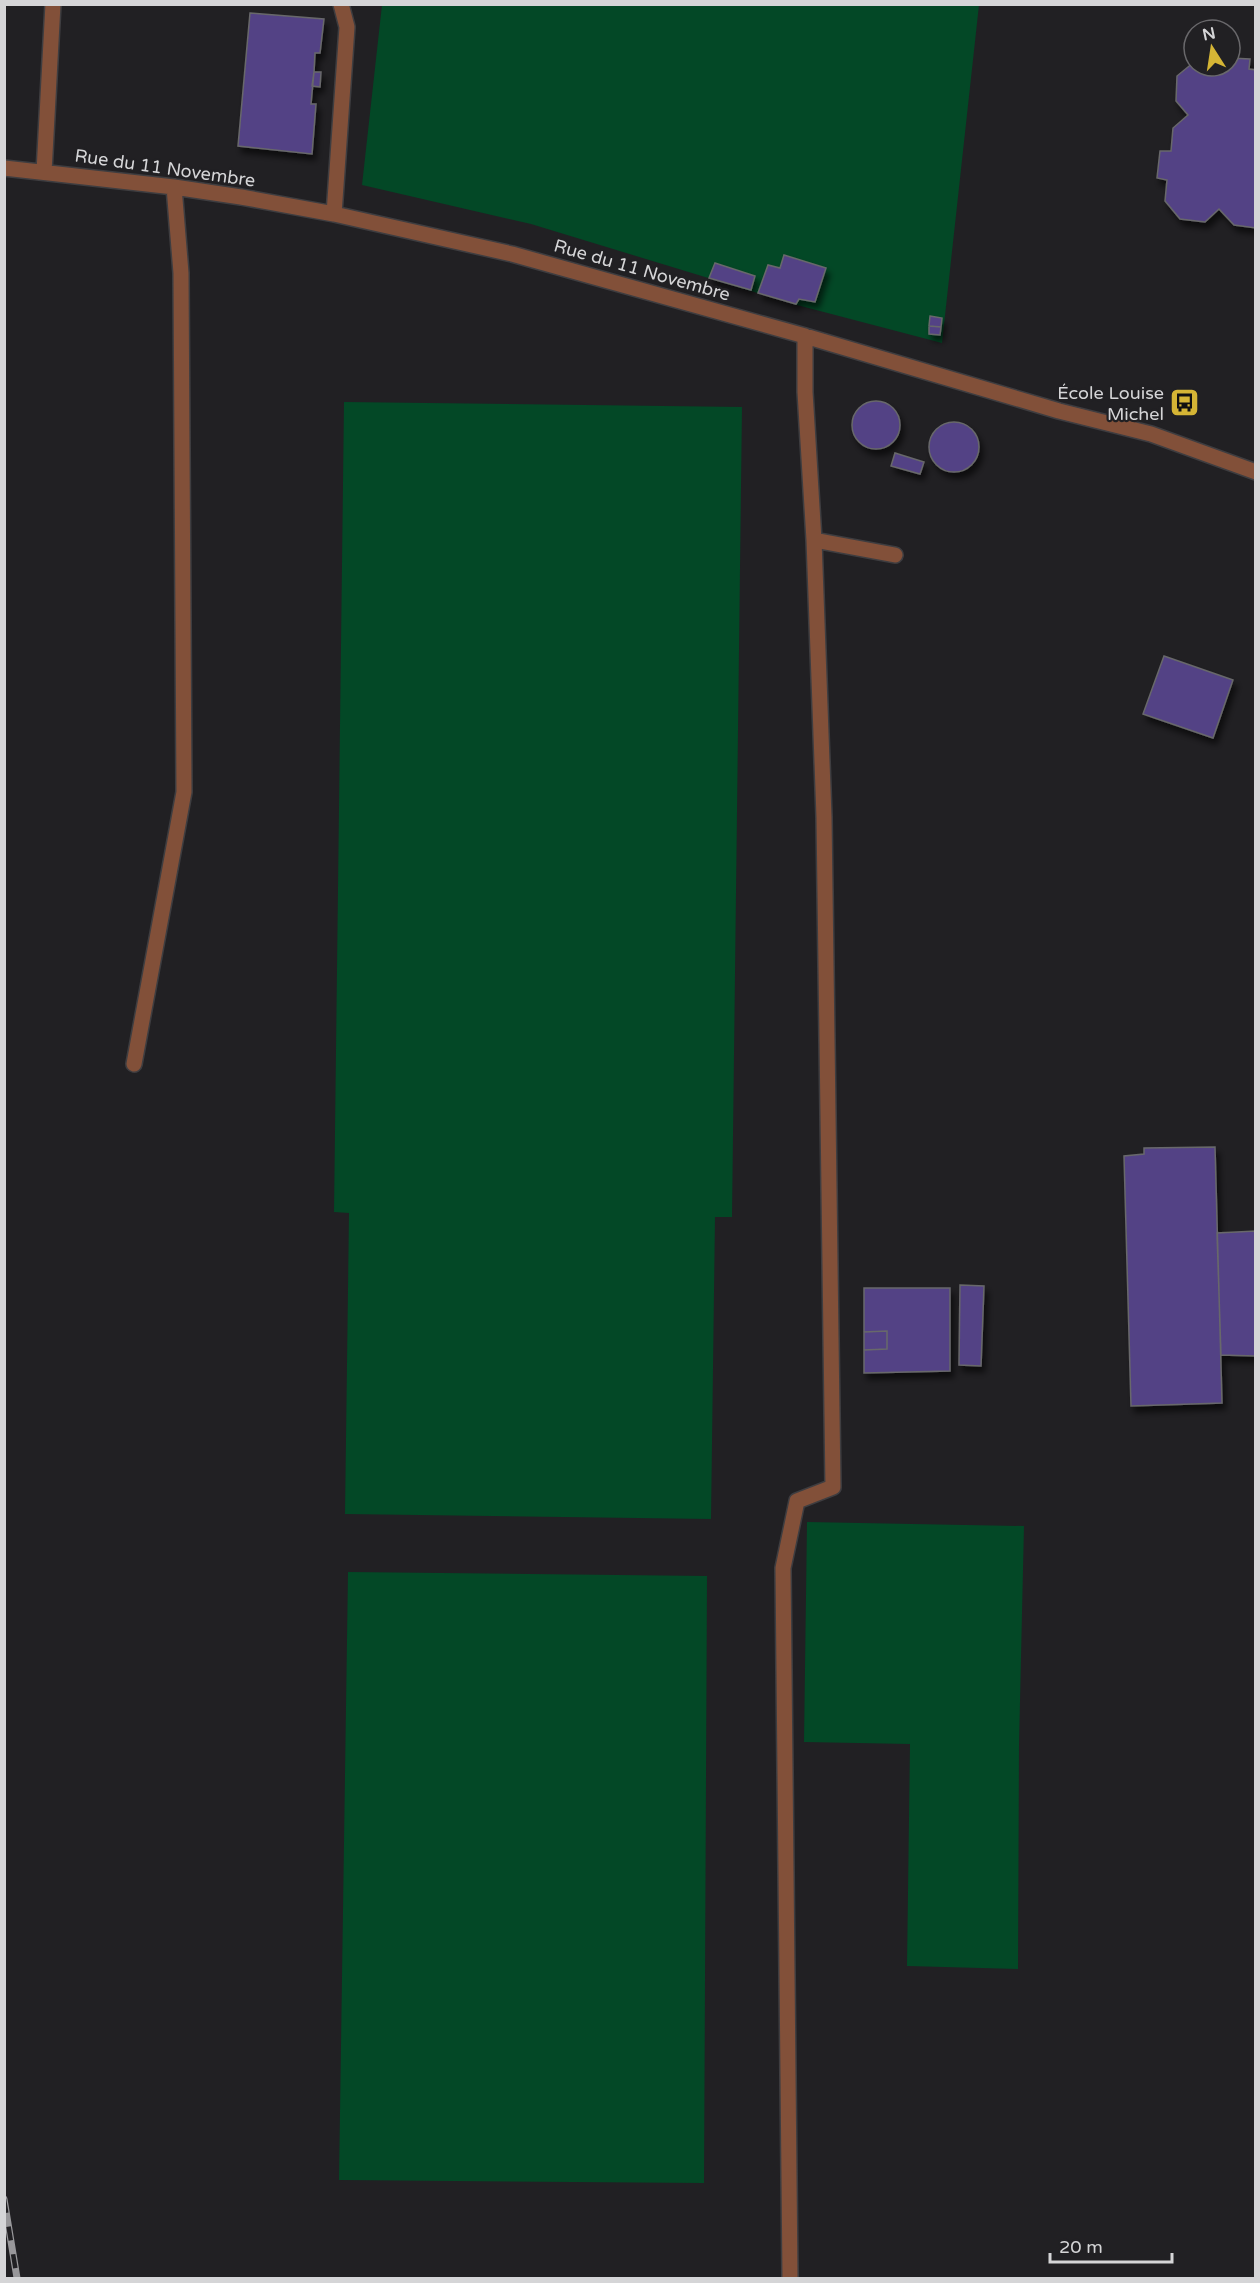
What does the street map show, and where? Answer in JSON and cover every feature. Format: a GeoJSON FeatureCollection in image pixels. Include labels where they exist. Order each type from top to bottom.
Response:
{"type":"FeatureCollection","features":[{"type":"Feature","properties":{"kind":"street"},"geometry":{"type":"LineString","coordinates":[[44,172],[53,4]]}},
{"type":"Feature","properties":{"kind":"street"},"geometry":{"type":"LineString","coordinates":[[334,214],[347,27],[341,4]]}},
{"type":"Feature","properties":{"kind":"street","name":"Rue du 11 Novembre"},"geometry":{"type":"LineString","coordinates":[[4,168],[174,187],[334,214],[512,254],[805,336],[1059,411],[1151,434],[1256,472]]}},
{"type":"Feature","properties":{"kind":"street"},"geometry":{"type":"LineString","coordinates":[[134,1064],[184,792],[182,273],[174,187]]}},
{"type":"Feature","properties":{"kind":"street"},"geometry":{"type":"LineString","coordinates":[[790,2278],[783,1568],[797,1501],[833,1487],[824,817],[814,540],[805,393],[805,336]]}},
{"type":"Feature","properties":{"kind":"street"},"geometry":{"type":"LineString","coordinates":[[814,540],[895,555]]}},
{"type":"Feature","properties":{"kind":"green space"},"geometry":{"type":"Polygon","coordinates":[[[382,5],[979,5],[942,343],[797,305],[531,224],[362,185],[382,5]]]}},
{"type":"Feature","properties":{"kind":"green space"},"geometry":{"type":"Polygon","coordinates":[[[344,402],[742,407],[732,1217],[715,1217],[711,1519],[345,1514],[349,1213],[334,1212],[344,402]]]}},
{"type":"Feature","properties":{"kind":"green space"},"geometry":{"type":"Polygon","coordinates":[[[807,1522],[1024,1526],[1019,1745],[1018,1969],[907,1966],[910,1744],[804,1742],[807,1522]]]}},
{"type":"Feature","properties":{"kind":"green space"},"geometry":{"type":"Polygon","coordinates":[[[348,1572],[707,1576],[704,2183],[339,2180],[348,1572]]]}},
{"type":"Feature","properties":{"kind":"building"},"geometry":{"type":"Polygon","coordinates":[[[250,13],[324,19],[320,53],[315,53],[311,104],[316,104],[312,154],[238,146],[250,13]]]}},
{"type":"Feature","properties":{"kind":"building"},"geometry":{"type":"Polygon","coordinates":[[[1242,59],[1250,59],[1249,69],[1256,70],[1256,228],[1234,225],[1219,209],[1205,222],[1180,219],[1165,201],[1167,180],[1157,178],[1160,151],[1171,151],[1173,128],[1188,115],[1176,101],[1177,76],[1182,72],[1182,78],[1242,78],[1242,59]]]}},
{"type":"Feature","properties":{"kind":"building"},"geometry":{"type":"Polygon","coordinates":[[[314,72],[321,72],[320,87],[312,86],[314,72]]]}},
{"type":"Feature","properties":{"kind":"building"},"geometry":{"type":"Polygon","coordinates":[[[784,255],[826,268],[815,302],[799,299],[796,304],[758,293],[768,265],[780,268],[784,255]]]}},
{"type":"Feature","properties":{"kind":"building"},"geometry":{"type":"Polygon","coordinates":[[[715,263],[755,276],[751,290],[709,278],[715,263]]]}},
{"type":"Feature","properties":{"kind":"building"},"geometry":{"type":"Polygon","coordinates":[[[930,316],[942,318],[941,327],[929,326],[930,316]]]}},
{"type":"Feature","properties":{"kind":"building"},"geometry":{"type":"Polygon","coordinates":[[[929,326],[941,327],[940,335],[929,334],[929,326]]]}},
{"type":"Feature","properties":{"kind":"building"},"geometry":{"type":"Polygon","coordinates":[[[871,401],[881,401],[896,411],[900,425],[899,434],[890,445],[881,449],[871,449],[856,439],[852,430],[852,420],[862,405],[871,401]]]}},
{"type":"Feature","properties":{"kind":"building"},"geometry":{"type":"Polygon","coordinates":[[[954,422],[968,426],[975,433],[979,447],[975,461],[968,468],[954,472],[940,468],[933,461],[929,447],[933,433],[940,426],[954,422]]]}},
{"type":"Feature","properties":{"kind":"building"},"geometry":{"type":"Polygon","coordinates":[[[895,453],[924,462],[920,474],[891,466],[895,453]]]}},
{"type":"Feature","properties":{"kind":"building"},"geometry":{"type":"Polygon","coordinates":[[[1164,656],[1233,680],[1213,738],[1143,714],[1164,656]]]}},
{"type":"Feature","properties":{"kind":"building"},"geometry":{"type":"Polygon","coordinates":[[[1215,1147],[1222,1403],[1131,1406],[1124,1156],[1144,1154],[1144,1148],[1215,1147]]]}},
{"type":"Feature","properties":{"kind":"building"},"geometry":{"type":"Polygon","coordinates":[[[1256,1231],[1256,1356],[1221,1355],[1217,1233],[1256,1231]]]}},
{"type":"Feature","properties":{"kind":"building"},"geometry":{"type":"Polygon","coordinates":[[[960,1285],[984,1286],[981,1366],[959,1365],[960,1285]]]}},
{"type":"Feature","properties":{"kind":"building"},"geometry":{"type":"Polygon","coordinates":[[[864,1288],[950,1288],[950,1371],[864,1373],[864,1350],[887,1349],[887,1331],[864,1332],[864,1288]]]}},
{"type":"Feature","properties":{"kind":"building"},"geometry":{"type":"Polygon","coordinates":[[[887,1331],[887,1349],[864,1350],[864,1332],[887,1331]]]}},
{"type":"Feature","properties":{"kind":"railway"},"geometry":{"type":"LineString","coordinates":[[4,2199],[17,2278]]}},
{"type":"Feature","properties":{"kind":"place","name":"École Louise Michel"},"geometry":{"type":"Point","coordinates":[1185,403]}}]}
